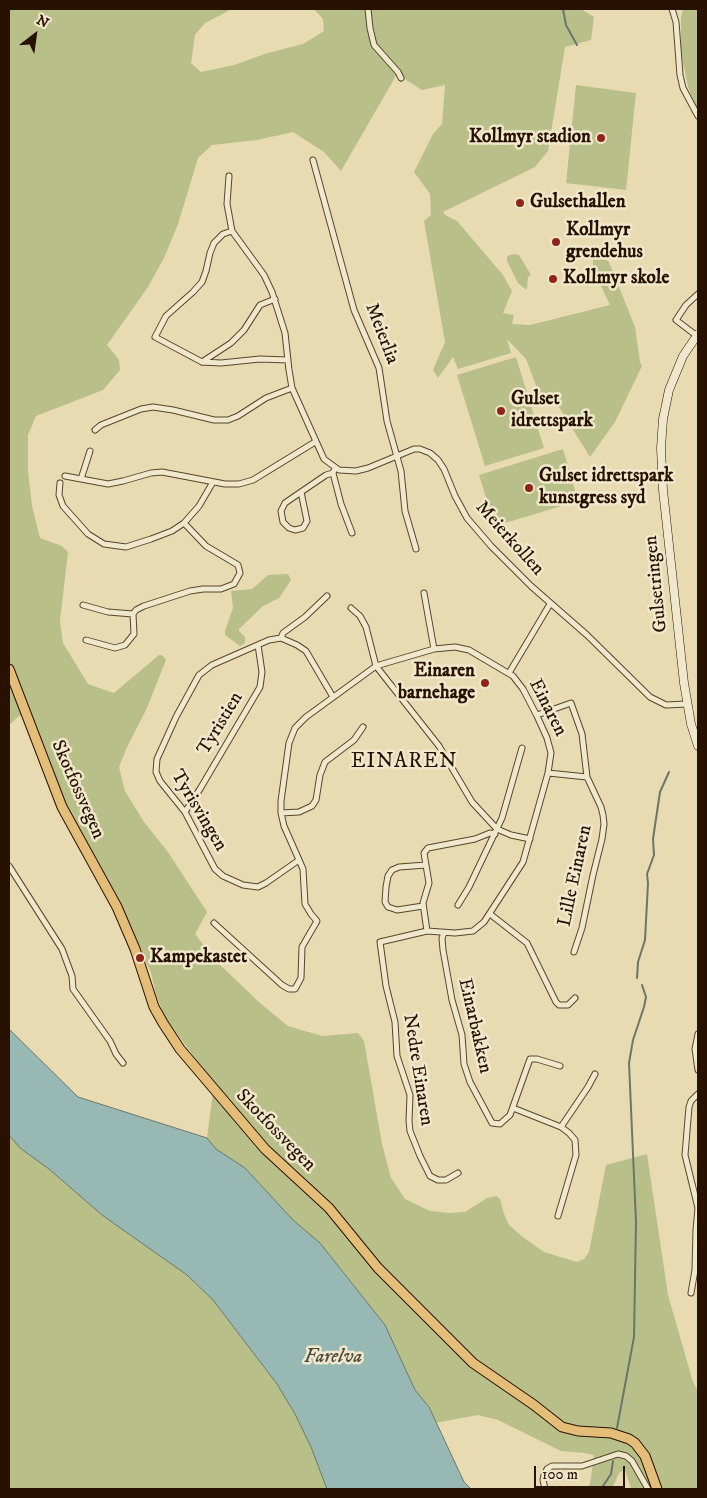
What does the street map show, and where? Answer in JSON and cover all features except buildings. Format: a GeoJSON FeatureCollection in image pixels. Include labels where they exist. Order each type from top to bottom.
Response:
{"type":"FeatureCollection","features":[{"type":"Feature","properties":{"kind":"main road","name":"Skotfossvegen"},"geometry":{"type":"LineString","coordinates":[[9,669],[62,808],[117,907],[135,949],[154,1007],[180,1049],[265,1150],[329,1208],[378,1268],[473,1363],[534,1405],[562,1427],[578,1431],[611,1433],[635,1443],[645,1456],[657,1489]]}},
{"type":"Feature","properties":{"kind":"street"},"geometry":{"type":"LineString","coordinates":[[368,9],[374,45],[401,78]]}},
{"type":"Feature","properties":{"kind":"street"},"geometry":{"type":"LineString","coordinates":[[672,9],[676,22],[680,75],[683,88],[698,116]]}},
{"type":"Feature","properties":{"kind":"street","name":"Meierlia"},"geometry":{"type":"LineString","coordinates":[[313,160],[357,318],[380,368],[386,421],[403,481],[405,511],[416,549]]}},
{"type":"Feature","properties":{"kind":"street"},"geometry":{"type":"LineString","coordinates":[[228,176],[227,204],[232,231],[264,275],[275,299],[285,333],[292,388],[324,460],[334,471],[341,504],[352,533]]}},
{"type":"Feature","properties":{"kind":"street"},"geometry":{"type":"LineString","coordinates":[[232,231],[223,234],[214,243],[202,282],[171,311],[155,337],[202,362],[221,364],[260,359],[288,360]]}},
{"type":"Feature","properties":{"kind":"street"},"geometry":{"type":"LineString","coordinates":[[698,294],[686,305],[676,320],[698,335]]}},
{"type":"Feature","properties":{"kind":"street"},"geometry":{"type":"LineString","coordinates":[[202,362],[231,343],[244,330],[260,305],[275,299]]}},
{"type":"Feature","properties":{"kind":"street","name":"Gulsetringen"},"geometry":{"type":"LineString","coordinates":[[698,335],[683,356],[669,390],[663,419],[661,448],[668,538],[687,704],[698,746]]}},
{"type":"Feature","properties":{"kind":"street"},"geometry":{"type":"LineString","coordinates":[[95,430],[142,409],[153,407],[214,420],[228,420],[238,416],[266,398],[292,388]]}},
{"type":"Feature","properties":{"kind":"street"},"geometry":{"type":"LineString","coordinates":[[65,476],[102,484],[114,484],[156,472],[177,474],[212,482],[231,484],[247,482],[315,442]]}},
{"type":"Feature","properties":{"kind":"street","name":"Meierkollen"},"geometry":{"type":"LineString","coordinates":[[334,471],[362,470],[414,449],[420,449],[434,456],[444,469],[455,496],[467,518],[496,552],[550,604],[587,635],[650,697],[666,704],[687,704]]}},
{"type":"Feature","properties":{"kind":"street"},"geometry":{"type":"LineString","coordinates":[[81,479],[90,451]]}},
{"type":"Feature","properties":{"kind":"street"},"geometry":{"type":"LineString","coordinates":[[300,492],[307,521],[303,528],[295,530],[289,528],[283,522],[281,511],[285,503],[300,492],[326,475],[334,471]]}},
{"type":"Feature","properties":{"kind":"street"},"geometry":{"type":"LineString","coordinates":[[60,483],[58,490],[60,499],[70,515],[88,534],[104,544],[118,547],[132,546],[172,530],[184,523],[199,506],[212,482]]}},
{"type":"Feature","properties":{"kind":"street"},"geometry":{"type":"LineString","coordinates":[[86,640],[115,648],[125,645],[134,634],[133,614],[136,610],[190,591],[226,587],[234,584],[240,570],[236,564],[206,546],[184,523]]}},
{"type":"Feature","properties":{"kind":"street"},"geometry":{"type":"LineString","coordinates":[[424,593],[434,649]]}},
{"type":"Feature","properties":{"kind":"street"},"geometry":{"type":"LineString","coordinates":[[327,596],[305,617],[283,633],[281,638],[306,651],[333,697]]}},
{"type":"Feature","properties":{"kind":"street"},"geometry":{"type":"LineString","coordinates":[[509,673],[550,604]]}},
{"type":"Feature","properties":{"kind":"street"},"geometry":{"type":"LineString","coordinates":[[83,605],[108,612],[133,614]]}},
{"type":"Feature","properties":{"kind":"street"},"geometry":{"type":"LineString","coordinates":[[351,608],[360,616],[366,627],[376,666],[439,746],[472,802],[496,832]]}},
{"type":"Feature","properties":{"kind":"street","name":"Tyrisvingen"},"geometry":{"type":"LineString","coordinates":[[281,638],[258,645],[212,665],[199,674],[160,750],[156,764],[158,777],[166,790],[185,812],[215,868],[221,875],[243,885],[258,887],[299,860]]}},
{"type":"Feature","properties":{"kind":"street","name":"Tyristien"},"geometry":{"type":"LineString","coordinates":[[185,812],[196,797],[260,687],[262,672],[258,645]]}},
{"type":"Feature","properties":{"kind":"street","name":"Einaren"},"geometry":{"type":"LineString","coordinates":[[214,923],[282,985],[292,990],[297,987],[301,978],[301,953],[304,942],[317,921],[305,904],[302,869],[287,836],[281,813],[281,794],[292,731],[301,721],[376,666],[434,649],[456,646],[469,650],[509,673],[523,689],[550,746],[551,759],[548,773],[530,839],[518,870],[481,925],[473,931],[462,933],[427,931],[380,942]]}},
{"type":"Feature","properties":{"kind":"street","name":"Lille Einaren"},"geometry":{"type":"LineString","coordinates":[[536,715],[571,703],[582,734],[587,778],[601,807],[604,832],[582,928],[574,952]]}},
{"type":"Feature","properties":{"kind":"street"},"geometry":{"type":"LineString","coordinates":[[281,813],[304,810],[312,806],[316,800],[323,766],[328,759],[354,740],[363,727]]}},
{"type":"Feature","properties":{"kind":"street"},"geometry":{"type":"LineString","coordinates":[[458,905],[469,887],[502,818],[522,748]]}},
{"type":"Feature","properties":{"kind":"street"},"geometry":{"type":"LineString","coordinates":[[548,773],[587,778]]}},
{"type":"Feature","properties":{"kind":"street"},"geometry":{"type":"LineString","coordinates":[[427,931],[423,906],[429,882],[424,853],[428,848],[475,839],[496,832],[530,839]]}},
{"type":"Feature","properties":{"kind":"street"},"geometry":{"type":"LineString","coordinates":[[423,906],[397,910],[390,909],[385,902],[386,887],[388,876],[395,868],[426,865]]}},
{"type":"Feature","properties":{"kind":"street"},"geometry":{"type":"LineString","coordinates":[[9,866],[62,948],[72,976],[73,989],[110,1041],[123,1063]]}},
{"type":"Feature","properties":{"kind":"street"},"geometry":{"type":"LineString","coordinates":[[490,914],[527,943],[556,1002],[560,1005],[568,1005],[575,998]]}},
{"type":"Feature","properties":{"kind":"street","name":"Einarbakken"},"geometry":{"type":"LineString","coordinates":[[444,933],[442,943],[446,971],[462,1035],[464,1064],[467,1075],[492,1123],[502,1123],[513,1108],[530,1059],[534,1058],[560,1066]]}},
{"type":"Feature","properties":{"kind":"street","name":"Nedre Einaren"},"geometry":{"type":"LineString","coordinates":[[380,942],[386,986],[395,1022],[397,1056],[410,1095],[409,1126],[427,1172],[434,1178],[442,1180],[449,1179],[458,1173]]}},
{"type":"Feature","properties":{"kind":"street"},"geometry":{"type":"LineString","coordinates":[[698,1034],[695,1056],[698,1070]]}},
{"type":"Feature","properties":{"kind":"street"},"geometry":{"type":"LineString","coordinates":[[561,1127],[595,1074]]}},
{"type":"Feature","properties":{"kind":"street"},"geometry":{"type":"LineString","coordinates":[[691,1293],[695,1270],[698,1208],[685,1155],[690,1104],[698,1094]]}},
{"type":"Feature","properties":{"kind":"street"},"geometry":{"type":"LineString","coordinates":[[513,1108],[561,1127],[572,1136],[576,1152],[558,1216]]}},
{"type":"Feature","properties":{"kind":"street"},"geometry":{"type":"LineString","coordinates":[[545,1489],[543,1484],[544,1475],[547,1469],[552,1466],[582,1466],[618,1454],[626,1456],[632,1461],[648,1489]]}},
{"type":"Feature","properties":{"kind":"green space"},"geometry":{"type":"Polygon","coordinates":[[[9,9],[232,9],[205,23],[195,35],[191,63],[201,72],[234,65],[268,53],[303,44],[324,31],[323,19],[314,9],[581,9],[594,17],[591,40],[565,47],[548,151],[535,167],[443,212],[457,221],[503,275],[512,291],[503,313],[514,315],[512,324],[530,325],[610,305],[593,269],[593,249],[609,262],[635,327],[642,366],[615,422],[590,457],[557,404],[543,404],[526,359],[507,339],[511,353],[458,369],[453,357],[438,378],[433,370],[445,342],[424,221],[431,215],[430,194],[414,172],[433,134],[442,124],[445,85],[422,90],[397,74],[341,171],[324,152],[293,132],[257,140],[212,145],[198,158],[178,224],[164,258],[148,287],[107,345],[119,360],[120,370],[103,390],[36,416],[28,435],[28,471],[32,506],[40,538],[62,546],[68,552],[60,621],[63,643],[88,684],[114,693],[159,655],[162,655],[166,660],[147,708],[119,767],[125,791],[144,822],[168,852],[207,912],[195,934],[217,962],[260,1003],[288,1026],[322,1036],[358,1033],[364,1041],[382,1144],[391,1178],[405,1199],[430,1211],[450,1213],[465,1212],[487,1198],[496,1196],[500,1199],[509,1225],[524,1238],[544,1252],[577,1262],[584,1259],[589,1252],[606,1165],[647,1154],[668,1295],[693,1382],[698,1391],[698,1489],[631,1489],[625,1470],[619,1473],[612,1489],[586,1489],[590,1484],[594,1455],[561,1451],[498,1420],[478,1415],[435,1423],[429,1407],[415,1390],[385,1325],[320,1243],[293,1220],[245,1168],[216,1149],[207,1138],[214,1084],[165,1017],[156,995],[151,972],[71,818],[33,717],[19,716],[9,725],[9,9]]]}},
{"type":"Feature","properties":{"kind":"green space"},"geometry":{"type":"Polygon","coordinates":[[[683,9],[698,9],[698,111],[688,86],[681,53],[681,18],[683,9]]]}},
{"type":"Feature","properties":{"kind":"green space","name":"Kollmyr stadion"},"geometry":{"type":"Polygon","coordinates":[[[576,85],[636,93],[626,190],[566,183],[576,85]]]}},
{"type":"Feature","properties":{"kind":"green space"},"geometry":{"type":"Polygon","coordinates":[[[519,255],[531,275],[528,277],[527,289],[518,283],[507,261],[507,256],[519,255]]]}},
{"type":"Feature","properties":{"kind":"green space","name":"Gulset idrettspark"},"geometry":{"type":"Polygon","coordinates":[[[516,357],[544,448],[485,466],[457,375],[516,357]]]}},
{"type":"Feature","properties":{"kind":"green space","name":"Gulset idrettspark kunstgress syd"},"geometry":{"type":"Polygon","coordinates":[[[563,449],[578,501],[495,526],[479,475],[563,449]]]}},
{"type":"Feature","properties":{"kind":"green space"},"geometry":{"type":"Polygon","coordinates":[[[288,574],[291,580],[279,598],[263,606],[239,629],[245,637],[245,643],[240,646],[225,635],[233,608],[231,591],[252,589],[268,575],[288,574]]]}},
{"type":"Feature","properties":{"kind":"green space"},"geometry":{"type":"Polygon","coordinates":[[[9,1135],[20,1148],[49,1169],[102,1215],[187,1275],[213,1300],[277,1384],[295,1414],[311,1447],[327,1489],[9,1489],[9,1135]]]}},
{"type":"Feature","properties":{"kind":"water","name":"Farelva"},"geometry":{"type":"Polygon","coordinates":[[[9,1029],[78,1097],[207,1138],[216,1149],[245,1168],[293,1220],[320,1243],[385,1325],[415,1390],[429,1407],[464,1482],[471,1489],[327,1489],[311,1447],[295,1414],[277,1384],[213,1300],[187,1275],[102,1215],[49,1169],[20,1148],[9,1135],[9,1029]]]}},
{"type":"Feature","properties":{"kind":"waterway"},"geometry":{"type":"LineString","coordinates":[[563,9],[566,25],[577,45]]}},
{"type":"Feature","properties":{"kind":"waterway"},"geometry":{"type":"LineString","coordinates":[[637,978],[638,962],[645,940],[647,874],[654,855],[653,839],[660,792],[669,772]]}},
{"type":"Feature","properties":{"kind":"waterway"},"geometry":{"type":"LineString","coordinates":[[617,1428],[634,1337],[636,1222],[629,1063],[633,1040],[646,997],[642,985]]}},
{"type":"Feature","properties":{"kind":"waterway"},"geometry":{"type":"LineString","coordinates":[[601,1489],[611,1474],[613,1461]]}},
{"type":"Feature","properties":{"kind":"place","name":"Kollmyr stadion"},"geometry":{"type":"Point","coordinates":[601,138]}},
{"type":"Feature","properties":{"kind":"place","name":"Gulsethallen"},"geometry":{"type":"Point","coordinates":[520,203]}},
{"type":"Feature","properties":{"kind":"place","name":"Kollmyr grendehus"},"geometry":{"type":"Point","coordinates":[556,242]}},
{"type":"Feature","properties":{"kind":"place","name":"Kollmyr skole"},"geometry":{"type":"Point","coordinates":[553,279]}},
{"type":"Feature","properties":{"kind":"place","name":"Gulset idrettspark"},"geometry":{"type":"Point","coordinates":[501,411]}},
{"type":"Feature","properties":{"kind":"place","name":"Gulset idrettspark kunstgress syd"},"geometry":{"type":"Point","coordinates":[529,488]}},
{"type":"Feature","properties":{"kind":"place","name":"Einaren barnehage"},"geometry":{"type":"Point","coordinates":[485,683]}},
{"type":"Feature","properties":{"kind":"place","name":"Kampekastet"},"geometry":{"type":"Point","coordinates":[140,958]}},
{"type":"Feature","properties":{"kind":"district","name":"EINAREN"},"geometry":{"type":"Point","coordinates":[404,763]}}]}
